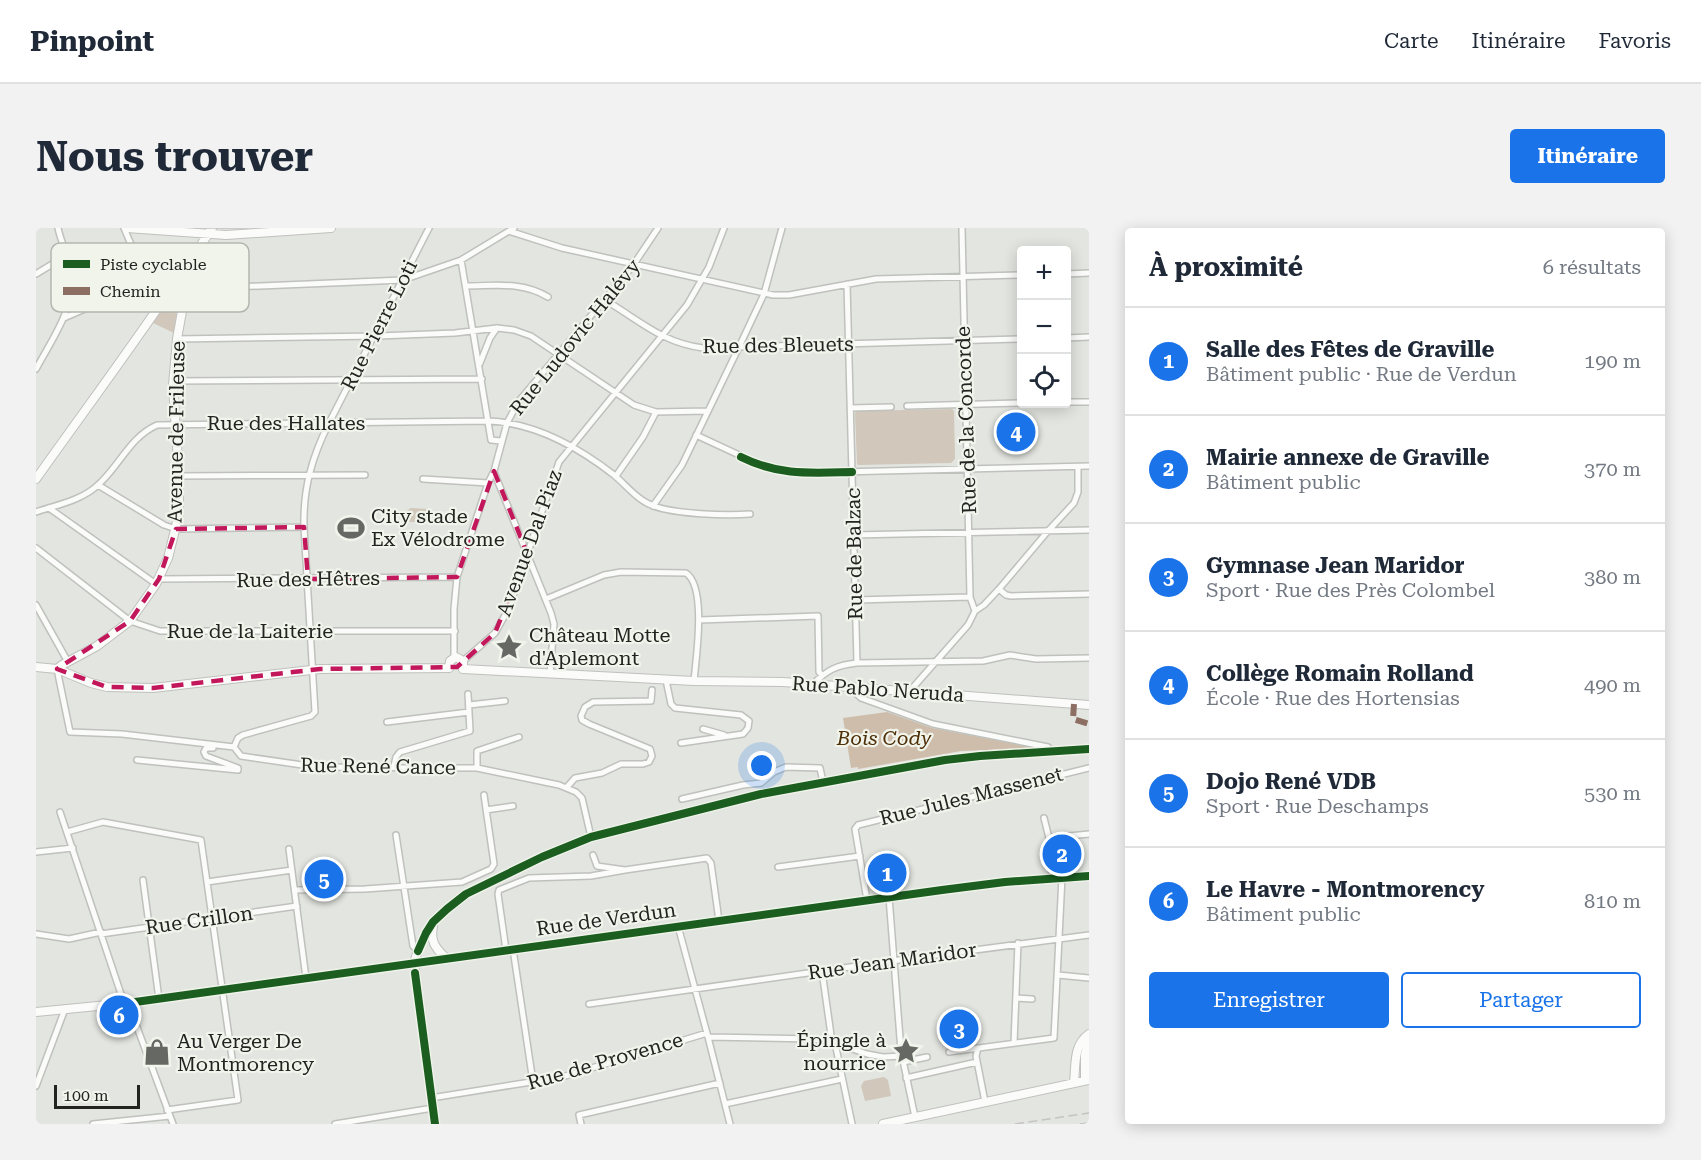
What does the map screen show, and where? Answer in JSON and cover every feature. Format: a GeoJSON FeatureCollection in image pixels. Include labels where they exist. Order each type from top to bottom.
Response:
{"type":"FeatureCollection","features":[{"type":"Feature","properties":{"kind":"street"},"geometry":{"type":"LineString","coordinates":[[58,228],[63,243]]}},
{"type":"Feature","properties":{"kind":"street"},"geometry":{"type":"LineString","coordinates":[[132,243],[126,228],[210,231],[236,235],[331,228]]}},
{"type":"Feature","properties":{"kind":"street","name":"Rue Pierre Loti"},"geometry":{"type":"LineString","coordinates":[[314,669],[304,527],[304,503],[308,475],[329,423],[429,228]]}},
{"type":"Feature","properties":{"kind":"street","name":"Rue Ludovic Halévy"},"geometry":{"type":"LineString","coordinates":[[454,658],[454,609],[457,577],[494,471],[507,423],[518,402],[634,264],[658,228]]}},
{"type":"Feature","properties":{"kind":"street","name":"Avenue Dal Piaz"},"geometry":{"type":"LineString","coordinates":[[463,665],[495,633],[508,610],[551,479],[559,462],[687,305],[702,280],[724,228]]}},
{"type":"Feature","properties":{"kind":"street"},"geometry":{"type":"LineString","coordinates":[[750,514],[680,511],[653,506],[682,465],[764,294],[782,228]]}},
{"type":"Feature","properties":{"kind":"street","name":"Rue de la Concorde"},"geometry":{"type":"LineString","coordinates":[[962,228],[970,597],[975,611]]}},
{"type":"Feature","properties":{"kind":"street"},"geometry":{"type":"LineString","coordinates":[[249,286],[403,280],[461,260],[512,230],[561,248],[764,294],[789,295],[876,279],[1017,275]]}},
{"type":"Feature","properties":{"kind":"street"},"geometry":{"type":"LineString","coordinates":[[461,260],[491,440],[501,441]]}},
{"type":"Feature","properties":{"kind":"street"},"geometry":{"type":"LineString","coordinates":[[36,274],[51,265]]}},
{"type":"Feature","properties":{"kind":"street"},"geometry":{"type":"LineString","coordinates":[[1071,274],[1089,273]]}},
{"type":"Feature","properties":{"kind":"street","name":"Rue de Balzac"},"geometry":{"type":"LineString","coordinates":[[847,284],[856,663]]}},
{"type":"Feature","properties":{"kind":"street"},"geometry":{"type":"LineString","coordinates":[[466,286],[523,286],[535,289],[548,297]]}},
{"type":"Feature","properties":{"kind":"street","name":"Rue des Bleuets"},"geometry":{"type":"LineString","coordinates":[[605,300],[662,337],[692,346],[739,347],[1017,339]]}},
{"type":"Feature","properties":{"kind":"street"},"geometry":{"type":"LineString","coordinates":[[36,369],[65,312]]}},
{"type":"Feature","properties":{"kind":"street"},"geometry":{"type":"LineString","coordinates":[[64,318],[78,312]]}},
{"type":"Feature","properties":{"kind":"street"},"geometry":{"type":"LineString","coordinates":[[36,479],[153,312]]}},
{"type":"Feature","properties":{"kind":"street","name":"Avenue de Frileuse"},"geometry":{"type":"LineString","coordinates":[[57,669],[97,646],[129,621],[158,582],[168,558],[179,514],[174,381],[182,312]]}},
{"type":"Feature","properties":{"kind":"street"},"geometry":{"type":"LineString","coordinates":[[177,339],[373,336],[473,331],[497,327],[531,336],[634,405],[656,412],[708,411]]}},
{"type":"Feature","properties":{"kind":"street"},"geometry":{"type":"LineString","coordinates":[[479,365],[497,327]]}},
{"type":"Feature","properties":{"kind":"street"},"geometry":{"type":"LineString","coordinates":[[1071,338],[1089,338]]}},
{"type":"Feature","properties":{"kind":"street"},"geometry":{"type":"LineString","coordinates":[[174,381],[482,379]]}},
{"type":"Feature","properties":{"kind":"street"},"geometry":{"type":"LineString","coordinates":[[1071,402],[1089,402]]}},
{"type":"Feature","properties":{"kind":"street"},"geometry":{"type":"LineString","coordinates":[[907,406],[1017,403]]}},
{"type":"Feature","properties":{"kind":"street"},"geometry":{"type":"LineString","coordinates":[[850,408],[891,407]]}},
{"type":"Feature","properties":{"kind":"street"},"geometry":{"type":"LineString","coordinates":[[616,476],[643,437],[656,412]]}},
{"type":"Feature","properties":{"kind":"street","name":"Rue des Hallates"},"geometry":{"type":"LineString","coordinates":[[36,512],[75,499],[98,485],[138,436],[157,425],[175,424],[489,421],[507,423],[553,436],[616,476],[641,499],[653,506]]}},
{"type":"Feature","properties":{"kind":"street"},"geometry":{"type":"LineString","coordinates":[[696,435],[767,468],[798,473],[1089,466]]}},
{"type":"Feature","properties":{"kind":"street"},"geometry":{"type":"LineString","coordinates":[[909,692],[968,625],[975,611],[999,589],[1077,499],[1078,467]]}},
{"type":"Feature","properties":{"kind":"street"},"geometry":{"type":"LineString","coordinates":[[494,471],[554,624],[550,674]]}},
{"type":"Feature","properties":{"kind":"street"},"geometry":{"type":"LineString","coordinates":[[179,476],[365,475]]}},
{"type":"Feature","properties":{"kind":"street"},"geometry":{"type":"LineString","coordinates":[[423,478],[488,483]]}},
{"type":"Feature","properties":{"kind":"street"},"geometry":{"type":"LineString","coordinates":[[98,485],[164,525],[176,529],[304,527]]}},
{"type":"Feature","properties":{"kind":"street"},"geometry":{"type":"LineString","coordinates":[[49,508],[158,582]]}},
{"type":"Feature","properties":{"kind":"street"},"geometry":{"type":"LineString","coordinates":[[854,536],[1089,530]]}},
{"type":"Feature","properties":{"kind":"street","name":"Rue de la Laiterie"},"geometry":{"type":"LineString","coordinates":[[36,548],[129,621],[159,631],[454,631]]}},
{"type":"Feature","properties":{"kind":"street"},"geometry":{"type":"LineString","coordinates":[[546,599],[604,575],[621,572],[686,573],[691,576],[699,604],[694,681]]}},
{"type":"Feature","properties":{"kind":"street","name":"Rue des Hêtres"},"geometry":{"type":"LineString","coordinates":[[158,582],[457,577]]}},
{"type":"Feature","properties":{"kind":"street"},"geometry":{"type":"LineString","coordinates":[[999,589],[1011,596],[1089,594]]}},
{"type":"Feature","properties":{"kind":"street"},"geometry":{"type":"LineString","coordinates":[[855,600],[970,597]]}},
{"type":"Feature","properties":{"kind":"street"},"geometry":{"type":"LineString","coordinates":[[36,605],[68,662]]}},
{"type":"Feature","properties":{"kind":"street"},"geometry":{"type":"LineString","coordinates":[[699,620],[818,616],[819,672],[822,675]]}},
{"type":"Feature","properties":{"kind":"street"},"geometry":{"type":"LineString","coordinates":[[813,684],[830,669],[856,663],[983,662],[1010,655],[1036,659],[1089,658]]}},
{"type":"Feature","properties":{"kind":"street"},"geometry":{"type":"LineString","coordinates":[[36,667],[57,669],[107,687],[153,688],[348,667],[449,668],[454,672],[463,665],[460,658],[454,658],[449,663],[449,668]]}},
{"type":"Feature","properties":{"kind":"street","name":"Rue Pablo Neruda"},"geometry":{"type":"LineString","coordinates":[[463,665],[550,674],[813,684],[1089,705]]}},
{"type":"Feature","properties":{"kind":"street"},"geometry":{"type":"LineString","coordinates":[[57,669],[70,732],[122,734],[234,748]]}},
{"type":"Feature","properties":{"kind":"street"},"geometry":{"type":"LineString","coordinates":[[234,748],[238,738],[243,735],[311,716],[315,712],[314,669]]}},
{"type":"Feature","properties":{"kind":"street"},"geometry":{"type":"LineString","coordinates":[[666,680],[671,704],[678,709],[747,717],[749,723],[747,731],[743,734],[681,743]]}},
{"type":"Feature","properties":{"kind":"street"},"geometry":{"type":"LineString","coordinates":[[850,687],[861,698],[933,724],[1048,747]]}},
{"type":"Feature","properties":{"kind":"street"},"geometry":{"type":"LineString","coordinates":[[591,837],[584,803],[576,792],[567,787],[575,778],[602,774],[621,764],[643,764],[650,760],[652,754],[650,749],[589,724],[582,720],[581,716],[585,707],[593,702],[651,701],[652,690]]}},
{"type":"Feature","properties":{"kind":"street"},"geometry":{"type":"LineString","coordinates":[[394,766],[400,752],[470,731],[468,694]]}},
{"type":"Feature","properties":{"kind":"street"},"geometry":{"type":"LineString","coordinates":[[387,722],[505,701]]}},
{"type":"Feature","properties":{"kind":"street"},"geometry":{"type":"LineString","coordinates":[[702,729],[726,736]]}},
{"type":"Feature","properties":{"kind":"street"},"geometry":{"type":"LineString","coordinates":[[477,768],[477,751],[519,737]]}},
{"type":"Feature","properties":{"kind":"street"},"geometry":{"type":"LineString","coordinates":[[137,760],[238,770],[238,768],[206,756],[204,752],[209,748],[234,748]]}},
{"type":"Feature","properties":{"kind":"street","name":"Rue René Cance"},"geometry":{"type":"LineString","coordinates":[[234,748],[241,756],[316,767],[477,768],[567,787]]}},
{"type":"Feature","properties":{"kind":"street"},"geometry":{"type":"LineString","coordinates":[[435,1124],[414,963],[433,922],[466,894],[542,857],[591,837],[761,794],[980,756],[1089,750]]}},
{"type":"Feature","properties":{"kind":"street"},"geometry":{"type":"LineString","coordinates":[[682,800],[743,785],[761,783],[774,772],[789,767],[820,768],[823,782]]}},
{"type":"Feature","properties":{"kind":"street","name":"Rue Jules Massenet"},"geometry":{"type":"LineString","coordinates":[[867,900],[855,829],[864,822],[1089,768]]}},
{"type":"Feature","properties":{"kind":"street"},"geometry":{"type":"LineString","coordinates":[[295,890],[404,887],[462,882],[491,869],[494,864],[484,795]]}},
{"type":"Feature","properties":{"kind":"street"},"geometry":{"type":"LineString","coordinates":[[486,810],[513,806]]}},
{"type":"Feature","properties":{"kind":"street"},"geometry":{"type":"LineString","coordinates":[[60,812],[126,1003],[172,1124]]}},
{"type":"Feature","properties":{"kind":"street"},"geometry":{"type":"LineString","coordinates":[[1044,818],[1049,838],[1052,878]]}},
{"type":"Feature","properties":{"kind":"street"},"geometry":{"type":"LineString","coordinates":[[68,832],[103,822],[201,840],[238,1100],[93,1124]]}},
{"type":"Feature","properties":{"kind":"street"},"geometry":{"type":"LineString","coordinates":[[1049,838],[1089,834]]}},
{"type":"Feature","properties":{"kind":"street"},"geometry":{"type":"LineString","coordinates":[[396,835],[413,946],[418,951]]}},
{"type":"Feature","properties":{"kind":"street"},"geometry":{"type":"LineString","coordinates":[[36,852],[73,848]]}},
{"type":"Feature","properties":{"kind":"street"},"geometry":{"type":"LineString","coordinates":[[289,849],[306,978]]}},
{"type":"Feature","properties":{"kind":"street"},"geometry":{"type":"LineString","coordinates":[[593,855],[597,866],[625,870]]}},
{"type":"Feature","properties":{"kind":"street"},"geometry":{"type":"LineString","coordinates":[[778,867],[860,856]]}},
{"type":"Feature","properties":{"kind":"street"},"geometry":{"type":"LineString","coordinates":[[533,1082],[499,890],[529,878],[591,876],[707,858],[710,860],[719,921]]}},
{"type":"Feature","properties":{"kind":"street"},"geometry":{"type":"LineString","coordinates":[[207,882],[292,870]]}},
{"type":"Feature","properties":{"kind":"street","name":"Rue de Verdun"},"geometry":{"type":"LineString","coordinates":[[36,1012],[159,999],[999,882],[1089,876]]}},
{"type":"Feature","properties":{"kind":"street"},"geometry":{"type":"LineString","coordinates":[[949,1052],[1054,1038],[1062,878]]}},
{"type":"Feature","properties":{"kind":"street"},"geometry":{"type":"LineString","coordinates":[[143,880],[159,999]]}},
{"type":"Feature","properties":{"kind":"street"},"geometry":{"type":"LineString","coordinates":[[889,897],[903,1059],[915,1117]]}},
{"type":"Feature","properties":{"kind":"street","name":"Rue Crillon"},"geometry":{"type":"LineString","coordinates":[[36,934],[69,939],[297,906]]}},
{"type":"Feature","properties":{"kind":"street"},"geometry":{"type":"LineString","coordinates":[[433,922],[432,941],[437,951],[446,958]]}},
{"type":"Feature","properties":{"kind":"street"},"geometry":{"type":"LineString","coordinates":[[678,926],[730,1124]]}},
{"type":"Feature","properties":{"kind":"street","name":"Rue Jean Maridor"},"geometry":{"type":"LineString","coordinates":[[589,1004],[894,960],[1089,935]]}},
{"type":"Feature","properties":{"kind":"street"},"geometry":{"type":"LineString","coordinates":[[1014,1043],[1018,943]]}},
{"type":"Feature","properties":{"kind":"street"},"geometry":{"type":"LineString","coordinates":[[822,971],[833,1043],[852,1124]]}},
{"type":"Feature","properties":{"kind":"street"},"geometry":{"type":"LineString","coordinates":[[1058,975],[1089,978]]}},
{"type":"Feature","properties":{"kind":"street"},"geometry":{"type":"LineString","coordinates":[[1016,998],[1032,999]]}},
{"type":"Feature","properties":{"kind":"street"},"geometry":{"type":"LineString","coordinates":[[36,1086],[65,1009]]}},
{"type":"Feature","properties":{"kind":"street","name":"Rue de Provence"},"geometry":{"type":"LineString","coordinates":[[431,1098],[562,1077],[708,1035],[814,1038],[883,1057],[903,1059],[927,1057]]}},
{"type":"Feature","properties":{"kind":"street"},"geometry":{"type":"LineString","coordinates":[[883,1124],[1087,1080],[1085,1055],[1089,1037]]}},
{"type":"Feature","properties":{"kind":"street"},"geometry":{"type":"LineString","coordinates":[[1074,1082],[1080,1042],[1089,1037]]}},
{"type":"Feature","properties":{"kind":"street"},"geometry":{"type":"LineString","coordinates":[[978,1048],[977,1062],[985,1102]]}},
{"type":"Feature","properties":{"kind":"street"},"geometry":{"type":"LineString","coordinates":[[906,1078],[977,1062]]}},
{"type":"Feature","properties":{"kind":"street"},"geometry":{"type":"LineString","coordinates":[[36,1065],[44,1065]]}},
{"type":"Feature","properties":{"kind":"street"},"geometry":{"type":"LineString","coordinates":[[725,1104],[842,1079]]}},
{"type":"Feature","properties":{"kind":"street"},"geometry":{"type":"LineString","coordinates":[[581,1124],[579,1116],[720,1083]]}},
{"type":"Feature","properties":{"kind":"street"},"geometry":{"type":"LineString","coordinates":[[334,1124],[433,1108]]}},
{"type":"Feature","properties":{"kind":"highlighted area"},"geometry":{"type":"Polygon","coordinates":[[[494,471],[527,553],[495,633],[457,667],[320,669],[153,688],[107,687],[57,669],[130,621],[159,579],[176,529],[304,527],[308,579],[457,577],[494,471]]]}},
{"type":"Feature","properties":{"kind":"shaded area"},"geometry":{"type":"Polygon","coordinates":[[[159,312],[177,312],[174,333],[151,322],[159,312]]]}},
{"type":"Feature","properties":{"kind":"shaded area"},"geometry":{"type":"Polygon","coordinates":[[[952,409],[954,411],[955,459],[951,463],[857,464],[855,413],[857,411],[952,409]]]}},
{"type":"Feature","properties":{"kind":"shaded area"},"geometry":{"type":"Polygon","coordinates":[[[411,508],[429,509],[427,519],[424,522],[405,522],[401,517],[402,514],[411,508]]]}},
{"type":"Feature","properties":{"kind":"shaded area"},"geometry":{"type":"Polygon","coordinates":[[[884,1077],[888,1080],[891,1096],[865,1101],[861,1086],[864,1081],[884,1077]]]}},
{"type":"Feature","properties":{"kind":"green space","name":"Bois Cody"},"geometry":{"type":"Polygon","coordinates":[[[887,712],[932,728],[1036,748],[961,751],[858,769],[858,767],[851,768],[843,718],[887,712]]]}},
{"type":"Feature","properties":{"kind":"tram line"},"geometry":{"type":"LineString","coordinates":[[196,228],[247,228]]}},
{"type":"Feature","properties":{"kind":"railway"},"geometry":{"type":"LineString","coordinates":[[1015,1124],[1089,1113]]}},
{"type":"Feature","properties":{"kind":"railway"},"geometry":{"type":"LineString","coordinates":[[1080,1124],[1089,1123]]}},
{"type":"Feature","properties":{"kind":"marked path"},"geometry":{"type":"LineString","coordinates":[[1074,704],[1073,719],[1089,724]]}},
{"type":"Feature","properties":{"kind":"cycle path"},"geometry":{"type":"LineString","coordinates":[[741,457],[769,468],[795,472],[852,472]]}},
{"type":"Feature","properties":{"kind":"cycle path"},"geometry":{"type":"LineString","coordinates":[[418,951],[433,922],[466,894],[542,857],[591,837],[761,794],[945,760],[1089,749]]}},
{"type":"Feature","properties":{"kind":"cycle path"},"geometry":{"type":"LineString","coordinates":[[128,1003],[942,890],[1005,882],[1089,876]]}},
{"type":"Feature","properties":{"kind":"cycle path"},"geometry":{"type":"LineString","coordinates":[[415,973],[435,1124]]}},
{"type":"Feature","properties":{"kind":"place","name":"Collège Romain Rolland"},"geometry":{"type":"Point","coordinates":[1016,432]}},
{"type":"Feature","properties":{"kind":"place","name":"City stade Ex Vélodrome"},"geometry":{"type":"Point","coordinates":[351,528]}},
{"type":"Feature","properties":{"kind":"place","name":"Château Motte d'Aplemont"},"geometry":{"type":"Point","coordinates":[509,647]}},
{"type":"Feature","properties":{"kind":"place","name":"Mairie annexe de Graville"},"geometry":{"type":"Point","coordinates":[1062,854]}},
{"type":"Feature","properties":{"kind":"place","name":"Salle des Fêtes de Graville"},"geometry":{"type":"Point","coordinates":[887,873]}},
{"type":"Feature","properties":{"kind":"place","name":"Dojo René VDB"},"geometry":{"type":"Point","coordinates":[324,879]}},
{"type":"Feature","properties":{"kind":"place","name":"Le Havre - Montmorency"},"geometry":{"type":"Point","coordinates":[119,1015]}},
{"type":"Feature","properties":{"kind":"place","name":"Gymnase Jean Maridor"},"geometry":{"type":"Point","coordinates":[959,1029]}},
{"type":"Feature","properties":{"kind":"place","name":"Épingle à nourrice"},"geometry":{"type":"Point","coordinates":[906,1051]}},
{"type":"Feature","properties":{"kind":"place","name":"Au Verger De Montmorency"},"geometry":{"type":"Point","coordinates":[157,1052]}}]}
